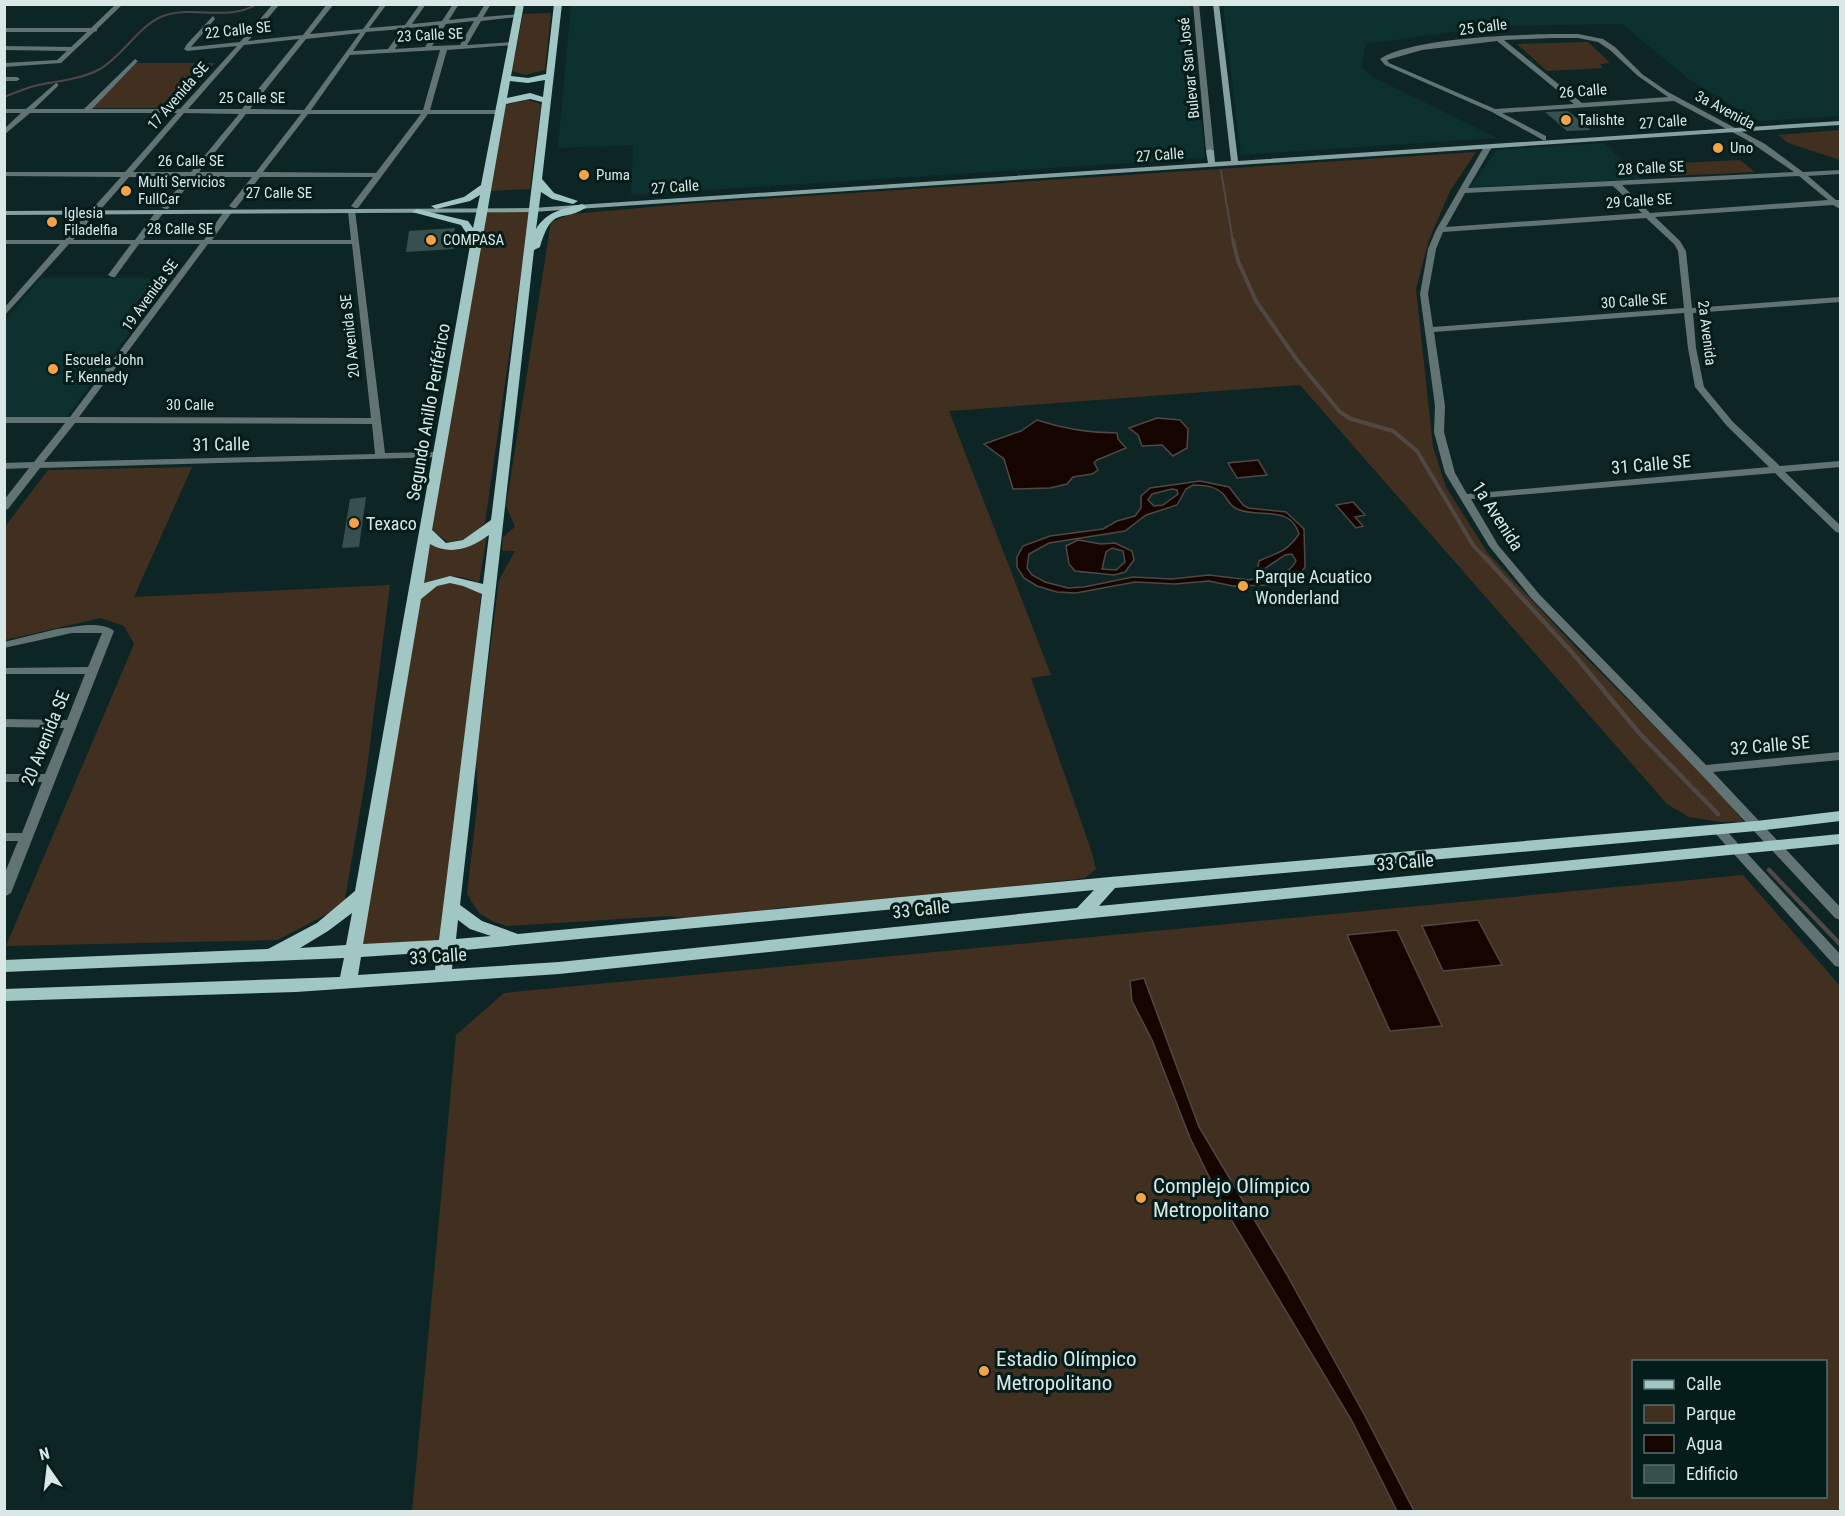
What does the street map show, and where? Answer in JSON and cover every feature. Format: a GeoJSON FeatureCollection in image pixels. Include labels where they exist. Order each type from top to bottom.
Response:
{"type":"FeatureCollection","features":[{"type":"Feature","properties":{"kind":"main road"},"geometry":{"type":"LineString","coordinates":[[443,977],[524,274],[558,4]]}},
{"type":"Feature","properties":{"kind":"main road","name":"Bulevar San José"},"geometry":{"type":"LineString","coordinates":[[1216,4],[1234,161]]}},
{"type":"Feature","properties":{"kind":"main road","name":"Segundo Anillo Periférico"},"geometry":{"type":"LineString","coordinates":[[348,982],[476,240],[519,10]]}},
{"type":"Feature","properties":{"kind":"main road"},"geometry":{"type":"LineString","coordinates":[[507,77],[524,81],[539,80],[550,75]]}},
{"type":"Feature","properties":{"kind":"main road"},"geometry":{"type":"LineString","coordinates":[[502,102],[530,96],[546,100]]}},
{"type":"Feature","properties":{"kind":"main road","name":"27 Calle"},"geometry":{"type":"LineString","coordinates":[[1234,161],[1840,118]]}},
{"type":"Feature","properties":{"kind":"main road","name":"27 Calle"},"geometry":{"type":"LineString","coordinates":[[482,209],[1211,158],[1234,161],[1488,147],[1840,123]]}},
{"type":"Feature","properties":{"kind":"main road"},"geometry":{"type":"LineString","coordinates":[[536,177],[542,190],[550,196],[578,204]]}},
{"type":"Feature","properties":{"kind":"main road"},"geometry":{"type":"LineString","coordinates":[[436,206],[467,199],[487,185]]}},
{"type":"Feature","properties":{"kind":"main road"},"geometry":{"type":"LineString","coordinates":[[524,274],[531,262],[544,222],[551,216],[578,204]]}},
{"type":"Feature","properties":{"kind":"main road","name":"27 Calle SE"},"geometry":{"type":"LineString","coordinates":[[4,207],[354,209],[436,206],[482,209]]}},
{"type":"Feature","properties":{"kind":"main road","name":"27 Calle SE"},"geometry":{"type":"LineString","coordinates":[[4,213],[96,209]]}},
{"type":"Feature","properties":{"kind":"main road","name":"27 Calle SE"},"geometry":{"type":"LineString","coordinates":[[354,209],[417,212],[482,209]]}},
{"type":"Feature","properties":{"kind":"main road"},"geometry":{"type":"LineString","coordinates":[[417,212],[465,223],[476,240]]}},
{"type":"Feature","properties":{"kind":"main road"},"geometry":{"type":"LineString","coordinates":[[426,531],[435,542],[444,546],[466,544],[479,537],[495,523]]}},
{"type":"Feature","properties":{"kind":"main road"},"geometry":{"type":"LineString","coordinates":[[415,597],[424,586],[440,580],[461,579],[487,592]]}},
{"type":"Feature","properties":{"kind":"main road","name":"33 Calle"},"geometry":{"type":"LineString","coordinates":[[4,966],[446,947],[1756,826],[1840,816]]}},
{"type":"Feature","properties":{"kind":"main road","name":"33 Calle"},"geometry":{"type":"LineString","coordinates":[[4,995],[348,982],[559,968],[1082,913],[1738,851],[1840,839]]}},
{"type":"Feature","properties":{"kind":"main road"},"geometry":{"type":"LineString","coordinates":[[1082,913],[1110,884]]}},
{"type":"Feature","properties":{"kind":"main road"},"geometry":{"type":"LineString","coordinates":[[262,956],[308,937],[339,916],[364,893]]}},
{"type":"Feature","properties":{"kind":"main road"},"geometry":{"type":"LineString","coordinates":[[450,906],[476,925],[501,935],[530,940]]}},
{"type":"Feature","properties":{"kind":"street"},"geometry":{"type":"LineString","coordinates":[[4,65],[59,62],[120,4]]}},
{"type":"Feature","properties":{"kind":"street","name":"17 Avenida SE"},"geometry":{"type":"LineString","coordinates":[[4,314],[277,4]]}},
{"type":"Feature","properties":{"kind":"street"},"geometry":{"type":"LineString","coordinates":[[112,275],[162,209],[246,111],[330,4]]}},
{"type":"Feature","properties":{"kind":"street","name":"19 Avenida SE"},"geometry":{"type":"LineString","coordinates":[[4,507],[73,420],[384,4]]}},
{"type":"Feature","properties":{"kind":"street"},"geometry":{"type":"LineString","coordinates":[[390,51],[423,4]]}},
{"type":"Feature","properties":{"kind":"street"},"geometry":{"type":"LineString","coordinates":[[427,49],[456,4]]}},
{"type":"Feature","properties":{"kind":"street"},"geometry":{"type":"LineString","coordinates":[[462,47],[488,4]]}},
{"type":"Feature","properties":{"kind":"street","name":"Bulevar San José"},"geometry":{"type":"LineString","coordinates":[[1196,4],[1211,158]]}},
{"type":"Feature","properties":{"kind":"street","name":"22 Calle SE"},"geometry":{"type":"LineString","coordinates":[[213,18],[187,49],[519,10]]}},
{"type":"Feature","properties":{"kind":"street"},"geometry":{"type":"LineString","coordinates":[[4,30],[95,30]]}},
{"type":"Feature","properties":{"kind":"street","name":"25 Calle"},"geometry":{"type":"LineString","coordinates":[[1494,111],[1387,64],[1383,59],[1399,53],[1498,38],[1556,35],[1595,38]]}},
{"type":"Feature","properties":{"kind":"street"},"geometry":{"type":"LineString","coordinates":[[1498,38],[1580,105]]}},
{"type":"Feature","properties":{"kind":"street","name":"3a Avenida"},"geometry":{"type":"LineString","coordinates":[[1595,38],[1605,43],[1642,77],[1674,99],[1765,147],[1839,204]]}},
{"type":"Feature","properties":{"kind":"street","name":"23 Calle SE"},"geometry":{"type":"LineString","coordinates":[[349,53],[512,44]]}},
{"type":"Feature","properties":{"kind":"street"},"geometry":{"type":"LineString","coordinates":[[4,48],[73,49]]}},
{"type":"Feature","properties":{"kind":"street"},"geometry":{"type":"LineString","coordinates":[[354,209],[426,112],[444,48]]}},
{"type":"Feature","properties":{"kind":"street"},"geometry":{"type":"LineString","coordinates":[[86,111],[135,61]]}},
{"type":"Feature","properties":{"kind":"street"},"geometry":{"type":"LineString","coordinates":[[4,80],[17,79]]}},
{"type":"Feature","properties":{"kind":"street"},"geometry":{"type":"LineString","coordinates":[[4,133],[56,85]]}},
{"type":"Feature","properties":{"kind":"street","name":"26 Calle"},"geometry":{"type":"LineString","coordinates":[[1494,111],[1674,99]]}},
{"type":"Feature","properties":{"kind":"street","name":"25 Calle SE"},"geometry":{"type":"LineString","coordinates":[[4,111],[500,112]]}},
{"type":"Feature","properties":{"kind":"street"},"geometry":{"type":"LineString","coordinates":[[1494,111],[1543,138]]}},
{"type":"Feature","properties":{"kind":"street","name":"1a Avenida"},"geometry":{"type":"LineString","coordinates":[[1488,147],[1440,230],[1432,249],[1424,294],[1440,406],[1439,432],[1450,473],[1494,546],[1536,597],[1776,847]]}},
{"type":"Feature","properties":{"kind":"street","name":"28 Calle SE"},"geometry":{"type":"LineString","coordinates":[[1462,191],[1840,172]]}},
{"type":"Feature","properties":{"kind":"street","name":"26 Calle SE"},"geometry":{"type":"LineString","coordinates":[[4,174],[378,175]]}},
{"type":"Feature","properties":{"kind":"street","name":"2a Avenida"},"geometry":{"type":"LineString","coordinates":[[1615,183],[1677,243],[1682,251],[1692,348],[1700,387],[1730,424],[1840,530]]}},
{"type":"Feature","properties":{"kind":"street","name":"29 Calle SE"},"geometry":{"type":"LineString","coordinates":[[1440,230],[1646,214],[1839,204]]}},
{"type":"Feature","properties":{"kind":"street","name":"20 Avenida SE"},"geometry":{"type":"LineString","coordinates":[[354,209],[380,456]]}},
{"type":"Feature","properties":{"kind":"street","name":"28 Calle SE"},"geometry":{"type":"LineString","coordinates":[[4,242],[356,242]]}},
{"type":"Feature","properties":{"kind":"street","name":"30 Calle SE"},"geometry":{"type":"LineString","coordinates":[[1429,330],[1840,299]]}},
{"type":"Feature","properties":{"kind":"street","name":"30 Calle"},"geometry":{"type":"LineString","coordinates":[[4,420],[376,421]]}},
{"type":"Feature","properties":{"kind":"street","name":"31 Calle"},"geometry":{"type":"LineString","coordinates":[[4,466],[439,455]]}},
{"type":"Feature","properties":{"kind":"street","name":"31 Calle SE"},"geometry":{"type":"LineString","coordinates":[[1464,497],[1840,464]]}},
{"type":"Feature","properties":{"kind":"street","name":"20 Avenida SE"},"geometry":{"type":"LineString","coordinates":[[4,645],[85,628],[100,627],[108,631],[4,893]]}},
{"type":"Feature","properties":{"kind":"street"},"geometry":{"type":"LineString","coordinates":[[4,671],[92,670]]}},
{"type":"Feature","properties":{"kind":"street"},"geometry":{"type":"LineString","coordinates":[[4,723],[70,724]]}},
{"type":"Feature","properties":{"kind":"street","name":"32 Calle SE"},"geometry":{"type":"LineString","coordinates":[[1703,769],[1840,756]]}},
{"type":"Feature","properties":{"kind":"street"},"geometry":{"type":"LineString","coordinates":[[4,778],[48,778]]}},
{"type":"Feature","properties":{"kind":"street"},"geometry":{"type":"LineString","coordinates":[[1718,829],[1840,962]]}},
{"type":"Feature","properties":{"kind":"street"},"geometry":{"type":"LineString","coordinates":[[4,837],[26,837]]}},
{"type":"Feature","properties":{"kind":"street"},"geometry":{"type":"LineString","coordinates":[[1776,847],[1840,915]]}},
{"type":"Feature","properties":{"kind":"shaded area"},"geometry":{"type":"Polygon","coordinates":[[[571,5],[1190,5],[1205,158],[631,195],[633,145],[558,148],[571,5]]]}},
{"type":"Feature","properties":{"kind":"shaded area"},"geometry":{"type":"Polygon","coordinates":[[[1223,5],[1840,5],[1840,116],[1759,121],[1690,80],[1622,24],[1494,26],[1366,44],[1361,67],[1371,76],[1497,138],[1241,155],[1223,5]]]}},
{"type":"Feature","properties":{"kind":"shaded area"},"geometry":{"type":"Polygon","coordinates":[[[1604,143],[1641,179],[1470,187],[1497,150],[1604,143]]]}},
{"type":"Feature","properties":{"kind":"shaded area","name":"Escuela John F. Kennedy"},"geometry":{"type":"Polygon","coordinates":[[[41,278],[171,278],[65,418],[5,418],[5,320],[41,278]]]}},
{"type":"Feature","properties":{"kind":"green space"},"geometry":{"type":"Polygon","coordinates":[[[551,13],[545,70],[525,75],[512,71],[523,14],[551,13]]]}},
{"type":"Feature","properties":{"kind":"green space"},"geometry":{"type":"Polygon","coordinates":[[[1588,42],[1610,63],[1600,64],[1603,68],[1547,71],[1517,44],[1588,42]]]}},
{"type":"Feature","properties":{"kind":"green space"},"geometry":{"type":"Polygon","coordinates":[[[136,63],[215,63],[176,108],[92,108],[136,63]]]}},
{"type":"Feature","properties":{"kind":"green space"},"geometry":{"type":"Polygon","coordinates":[[[528,100],[541,104],[530,189],[490,191],[505,105],[528,100]]]}},
{"type":"Feature","properties":{"kind":"green space"},"geometry":{"type":"Polygon","coordinates":[[[1840,130],[1840,160],[1788,143],[1778,135],[1840,130]]]}},
{"type":"Feature","properties":{"kind":"green space"},"geometry":{"type":"Polygon","coordinates":[[[1476,152],[1450,191],[1429,240],[1416,289],[1433,447],[1446,487],[1487,552],[1581,653],[1713,785],[1744,822],[1720,822],[1689,817],[1667,804],[1300,385],[949,411],[1051,675],[1031,678],[1091,850],[1096,869],[1085,878],[827,908],[821,905],[775,908],[763,914],[702,920],[669,916],[507,926],[494,922],[479,913],[467,894],[478,798],[476,761],[499,580],[515,551],[502,551],[503,537],[515,527],[506,506],[551,222],[572,214],[685,204],[1476,152]]]}},
{"type":"Feature","properties":{"kind":"green space"},"geometry":{"type":"Polygon","coordinates":[[[1740,160],[1755,172],[1672,176],[1659,164],[1740,160]]]}},
{"type":"Feature","properties":{"kind":"green space"},"geometry":{"type":"Polygon","coordinates":[[[530,210],[485,523],[467,539],[448,542],[431,530],[482,212],[530,210]]]}},
{"type":"Feature","properties":{"kind":"green space"},"geometry":{"type":"Polygon","coordinates":[[[192,467],[134,597],[390,585],[366,776],[344,905],[278,940],[6,946],[134,644],[124,626],[101,618],[5,640],[4,528],[48,470],[192,467]]]}},
{"type":"Feature","properties":{"kind":"green space"},"geometry":{"type":"Polygon","coordinates":[[[487,535],[479,583],[462,577],[448,577],[417,587],[425,540],[444,547],[487,535]]]}},
{"type":"Feature","properties":{"kind":"green space"},"geometry":{"type":"Polygon","coordinates":[[[460,580],[481,593],[444,946],[358,951],[415,597],[425,587],[460,580]]]}},
{"type":"Feature","properties":{"kind":"green space","name":"Complejo Olímpico Metropolitano"},"geometry":{"type":"Polygon","coordinates":[[[1743,875],[1840,986],[1840,1511],[412,1512],[456,1035],[504,993],[1743,875]]]}},
{"type":"Feature","properties":{"kind":"water"},"geometry":{"type":"Polygon","coordinates":[[[1157,418],[1180,420],[1188,429],[1187,448],[1173,456],[1162,445],[1142,446],[1138,435],[1129,428],[1157,418]]]}},
{"type":"Feature","properties":{"kind":"water"},"geometry":{"type":"Polygon","coordinates":[[[1037,420],[1076,430],[1117,433],[1118,439],[1126,448],[1097,460],[1094,463],[1098,470],[1092,474],[1073,477],[1067,484],[1050,488],[1013,489],[1004,459],[984,444],[1021,431],[1037,420]]]}},
{"type":"Feature","properties":{"kind":"water"},"geometry":{"type":"Polygon","coordinates":[[[1258,460],[1267,475],[1237,478],[1228,463],[1258,460]]]}},
{"type":"Feature","properties":{"kind":"water"},"geometry":{"type":"Polygon","coordinates":[[[1200,481],[1229,487],[1248,508],[1286,512],[1304,529],[1305,567],[1300,574],[1289,580],[1269,585],[1233,586],[1209,581],[1175,584],[1135,582],[1076,593],[1057,592],[1037,586],[1024,578],[1017,567],[1017,557],[1023,546],[1050,536],[1103,529],[1117,521],[1135,516],[1141,508],[1141,496],[1150,488],[1200,481]],[[1193,485],[1186,489],[1177,505],[1146,515],[1125,531],[1049,543],[1029,554],[1027,568],[1032,575],[1045,582],[1068,588],[1133,577],[1172,579],[1209,575],[1250,580],[1256,578],[1259,561],[1286,549],[1299,534],[1289,519],[1273,514],[1237,509],[1214,488],[1193,485]],[[1177,490],[1152,494],[1148,500],[1154,506],[1163,505],[1178,494],[1177,490]],[[1292,554],[1285,555],[1264,569],[1269,574],[1281,574],[1288,570],[1296,561],[1292,554]]]}},
{"type":"Feature","properties":{"kind":"water"},"geometry":{"type":"Polygon","coordinates":[[[1353,502],[1365,515],[1355,517],[1363,526],[1356,528],[1336,505],[1353,502]]]}},
{"type":"Feature","properties":{"kind":"water"},"geometry":{"type":"Polygon","coordinates":[[[1078,540],[1101,544],[1115,543],[1132,551],[1134,560],[1125,572],[1114,575],[1075,571],[1069,564],[1066,546],[1078,540]],[[1112,548],[1106,552],[1102,569],[1116,570],[1125,562],[1123,551],[1112,548]]]}},
{"type":"Feature","properties":{"kind":"water"},"geometry":{"type":"Polygon","coordinates":[[[1478,920],[1502,965],[1443,971],[1422,926],[1478,920]]]}},
{"type":"Feature","properties":{"kind":"water"},"geometry":{"type":"Polygon","coordinates":[[[1397,930],[1442,1026],[1390,1031],[1347,935],[1397,930]]]}},
{"type":"Feature","properties":{"kind":"water"},"geometry":{"type":"Polygon","coordinates":[[[1144,978],[1199,1127],[1286,1273],[1364,1414],[1414,1511],[1397,1511],[1352,1421],[1226,1211],[1190,1138],[1152,1040],[1132,1001],[1130,981],[1144,978]]]}},
{"type":"Feature","properties":{"kind":"building","name":"Talishte"},"geometry":{"type":"Polygon","coordinates":[[[1568,111],[1591,130],[1567,131],[1545,112],[1568,111]]]}},
{"type":"Feature","properties":{"kind":"building","name":"COMPASA"},"geometry":{"type":"Polygon","coordinates":[[[455,228],[454,249],[406,252],[409,231],[455,228]]]}},
{"type":"Feature","properties":{"kind":"building","name":"Texaco"},"geometry":{"type":"Polygon","coordinates":[[[366,497],[359,547],[342,548],[350,499],[366,497]]]}},
{"type":"Feature","properties":{"kind":"waterway"},"geometry":{"type":"LineString","coordinates":[[4,97],[34,86],[76,78],[100,69],[109,63],[138,33],[163,16],[186,12],[234,12],[257,4]]}},
{"type":"Feature","properties":{"kind":"waterway"},"geometry":{"type":"LineString","coordinates":[[1221,171],[1233,242]]}},
{"type":"Feature","properties":{"kind":"waterway"},"geometry":{"type":"LineString","coordinates":[[1233,240],[1238,261],[1256,301],[1297,360],[1340,412],[1351,419],[1393,431],[1417,451],[1473,545],[1485,558]]}},
{"type":"Feature","properties":{"kind":"waterway"},"geometry":{"type":"LineString","coordinates":[[1484,556],[1576,657],[1640,734],[1718,814]]}},
{"type":"Feature","properties":{"kind":"waterway"},"geometry":{"type":"LineString","coordinates":[[1769,870],[1840,944]]}},
{"type":"Feature","properties":{"kind":"place","name":"Talishte"},"geometry":{"type":"Point","coordinates":[1566,120]}},
{"type":"Feature","properties":{"kind":"place","name":"Uno"},"geometry":{"type":"Point","coordinates":[1718,148]}},
{"type":"Feature","properties":{"kind":"place","name":"Puma"},"geometry":{"type":"Point","coordinates":[584,175]}},
{"type":"Feature","properties":{"kind":"place","name":"Multi Servicios FullCar"},"geometry":{"type":"Point","coordinates":[126,191]}},
{"type":"Feature","properties":{"kind":"place","name":"Iglesia Filadelfia"},"geometry":{"type":"Point","coordinates":[52,222]}},
{"type":"Feature","properties":{"kind":"place","name":"COMPASA"},"geometry":{"type":"Point","coordinates":[431,240]}},
{"type":"Feature","properties":{"kind":"place","name":"Escuela John F. Kennedy"},"geometry":{"type":"Point","coordinates":[53,369]}},
{"type":"Feature","properties":{"kind":"place","name":"Texaco"},"geometry":{"type":"Point","coordinates":[354,523]}},
{"type":"Feature","properties":{"kind":"place","name":"Parque Acuatico Wonderland"},"geometry":{"type":"Point","coordinates":[1243,586]}},
{"type":"Feature","properties":{"kind":"place","name":"Complejo Olímpico Metropolitano"},"geometry":{"type":"Point","coordinates":[1141,1198]}},
{"type":"Feature","properties":{"kind":"place","name":"Estadio Olímpico Metropolitano"},"geometry":{"type":"Point","coordinates":[984,1371]}}]}
